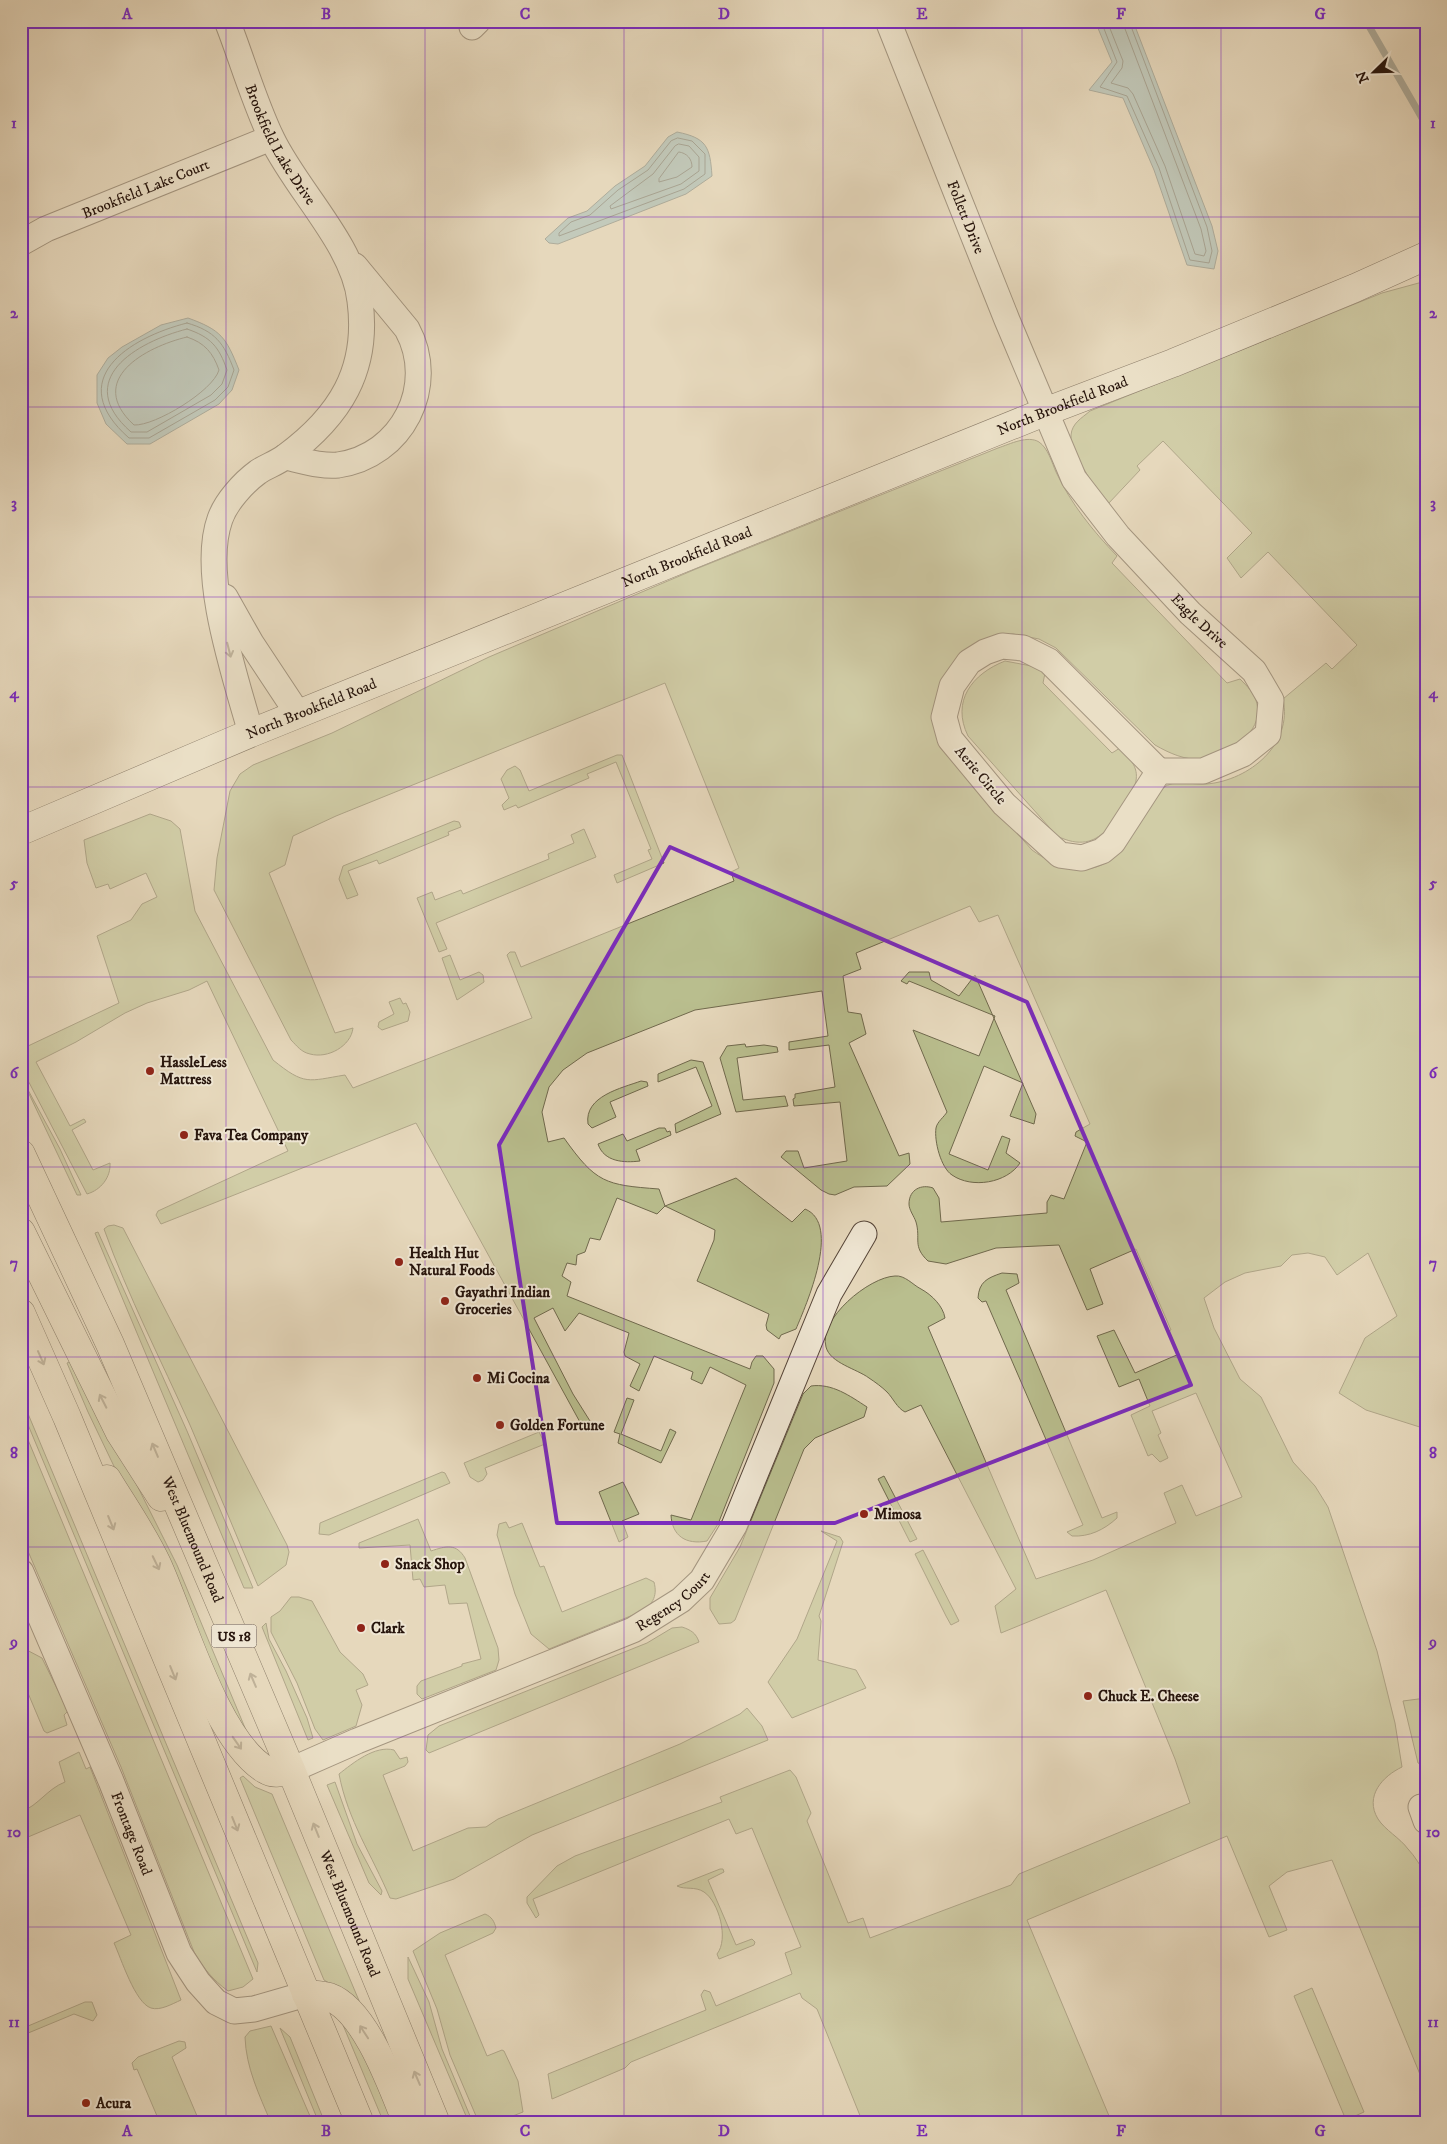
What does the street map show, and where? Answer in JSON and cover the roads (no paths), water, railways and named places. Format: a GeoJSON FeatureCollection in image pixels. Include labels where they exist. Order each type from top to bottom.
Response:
{"type":"FeatureCollection","features":[{"type":"Feature","properties":{"kind":"main road","name":"West Bluemound Road"},"geometry":{"type":"LineString","coordinates":[[21,1154],[110,1344],[291,1770],[436,2123]]}},
{"type":"Feature","properties":{"kind":"main road"},"geometry":{"type":"LineString","coordinates":[[21,1232],[120,1433],[202,1562]]}},
{"type":"Feature","properties":{"kind":"main road"},"geometry":{"type":"LineString","coordinates":[[21,1313],[67,1416],[360,2123]]}},
{"type":"Feature","properties":{"kind":"main road"},"geometry":{"type":"LineString","coordinates":[[67,1416],[137,1527],[157,1564],[216,1705],[230,1733],[245,1754],[266,1771],[276,1774],[291,1770]]}},
{"type":"Feature","properties":{"kind":"main road"},"geometry":{"type":"LineString","coordinates":[[306,1994],[330,1997],[346,2009],[362,2028],[382,2060],[408,2123]]}},
{"type":"Feature","properties":{"kind":"street","name":"Brookfield Lake Drive"},"geometry":{"type":"LineString","coordinates":[[227,21],[271,138],[293,177],[349,259],[407,329],[413,340],[419,367],[417,396],[405,423],[387,442],[353,461],[336,465],[285,457]]}},
{"type":"Feature","properties":{"kind":"street","name":"Follett Drive"},"geometry":{"type":"LineString","coordinates":[[888,21],[1000,302],[1047,411]]}},
{"type":"Feature","properties":{"kind":"street","name":"Brookfield Lake Court"},"geometry":{"type":"LineString","coordinates":[[21,243],[46,229],[271,138]]}},
{"type":"Feature","properties":{"kind":"street","name":"North Brookfield Road"},"geometry":{"type":"LineString","coordinates":[[21,831],[251,732],[1047,411],[1173,363],[1355,288],[1426,256]]}},
{"type":"Feature","properties":{"kind":"street","name":"Brookfield Lake Drive"},"geometry":{"type":"LineString","coordinates":[[251,732],[217,602],[213,568],[214,542],[220,518],[233,496],[258,472],[285,457],[322,426],[343,401],[358,361],[360,302],[357,280],[349,259]]}},
{"type":"Feature","properties":{"kind":"street","name":"Eagle Drive"},"geometry":{"type":"LineString","coordinates":[[1047,411],[1074,479],[1118,536],[1190,612],[1254,671],[1272,700],[1268,734],[1243,754],[1203,772],[1159,772]]}},
{"type":"Feature","properties":{"kind":"street","name":"Brookfield Lake Drive"},"geometry":{"type":"LineString","coordinates":[[213,568],[227,602],[246,635],[298,714]]}},
{"type":"Feature","properties":{"kind":"street","name":"Aerie Circle"},"geometry":{"type":"LineString","coordinates":[[1002,646],[1023,648],[1049,661],[1159,772],[1113,842],[1102,852],[1082,858],[1060,855],[1004,804],[950,739],[944,717],[952,686],[969,662],[985,652],[1002,646]]}},
{"type":"Feature","properties":{"kind":"street","name":"Regency Court"},"geometry":{"type":"LineString","coordinates":[[291,1770],[357,1741],[633,1630],[681,1600],[702,1580],[734,1526],[829,1294],[864,1234]]}},
{"type":"Feature","properties":{"kind":"street","name":"Frontage Road"},"geometry":{"type":"LineString","coordinates":[[21,1572],[111,1781],[179,1953],[198,1982],[216,2002],[234,2011],[254,2009],[306,1994]]}},
{"type":"Feature","properties":{"kind":"water"},"geometry":{"type":"Polygon","coordinates":[[[1095,21],[1133,21],[1212,226],[1218,251],[1214,269],[1187,265],[1154,170],[1123,98],[1089,90],[1112,62],[1095,21]]]}},
{"type":"Feature","properties":{"kind":"water"},"geometry":{"type":"Polygon","coordinates":[[[677,132],[695,137],[705,145],[710,158],[712,176],[686,194],[558,244],[549,243],[545,239],[568,218],[587,211],[615,186],[645,166],[668,137],[677,132]]]}},
{"type":"Feature","properties":{"kind":"water"},"geometry":{"type":"Polygon","coordinates":[[[188,318],[215,331],[226,342],[239,370],[232,390],[219,404],[150,444],[127,444],[106,424],[97,403],[97,375],[108,358],[122,347],[161,325],[188,318]]]}},
{"type":"Feature","properties":{"kind":"waterway"},"geometry":{"type":"LineString","coordinates":[[1366,21],[1426,125]]}},
{"type":"Feature","properties":{"kind":"place","name":"HassleLess Mattress"},"geometry":{"type":"Point","coordinates":[150,1071]}},
{"type":"Feature","properties":{"kind":"place","name":"Fava Tea Company"},"geometry":{"type":"Point","coordinates":[184,1135]}},
{"type":"Feature","properties":{"kind":"place","name":"Health Hut Natural Foods"},"geometry":{"type":"Point","coordinates":[399,1262]}},
{"type":"Feature","properties":{"kind":"place","name":"Gayathri Indian Groceries"},"geometry":{"type":"Point","coordinates":[445,1301]}},
{"type":"Feature","properties":{"kind":"place","name":"Mi Cocina"},"geometry":{"type":"Point","coordinates":[477,1378]}},
{"type":"Feature","properties":{"kind":"place","name":"Golden Fortune"},"geometry":{"type":"Point","coordinates":[500,1425]}},
{"type":"Feature","properties":{"kind":"place","name":"Mimosa"},"geometry":{"type":"Point","coordinates":[864,1514]}},
{"type":"Feature","properties":{"kind":"place","name":"Snack Shop"},"geometry":{"type":"Point","coordinates":[385,1564]}},
{"type":"Feature","properties":{"kind":"place","name":"Clark"},"geometry":{"type":"Point","coordinates":[361,1628]}},
{"type":"Feature","properties":{"kind":"place","name":"Chuck E. Cheese"},"geometry":{"type":"Point","coordinates":[1088,1696]}},
{"type":"Feature","properties":{"kind":"place","name":"Acura"},"geometry":{"type":"Point","coordinates":[86,2103]}}]}
